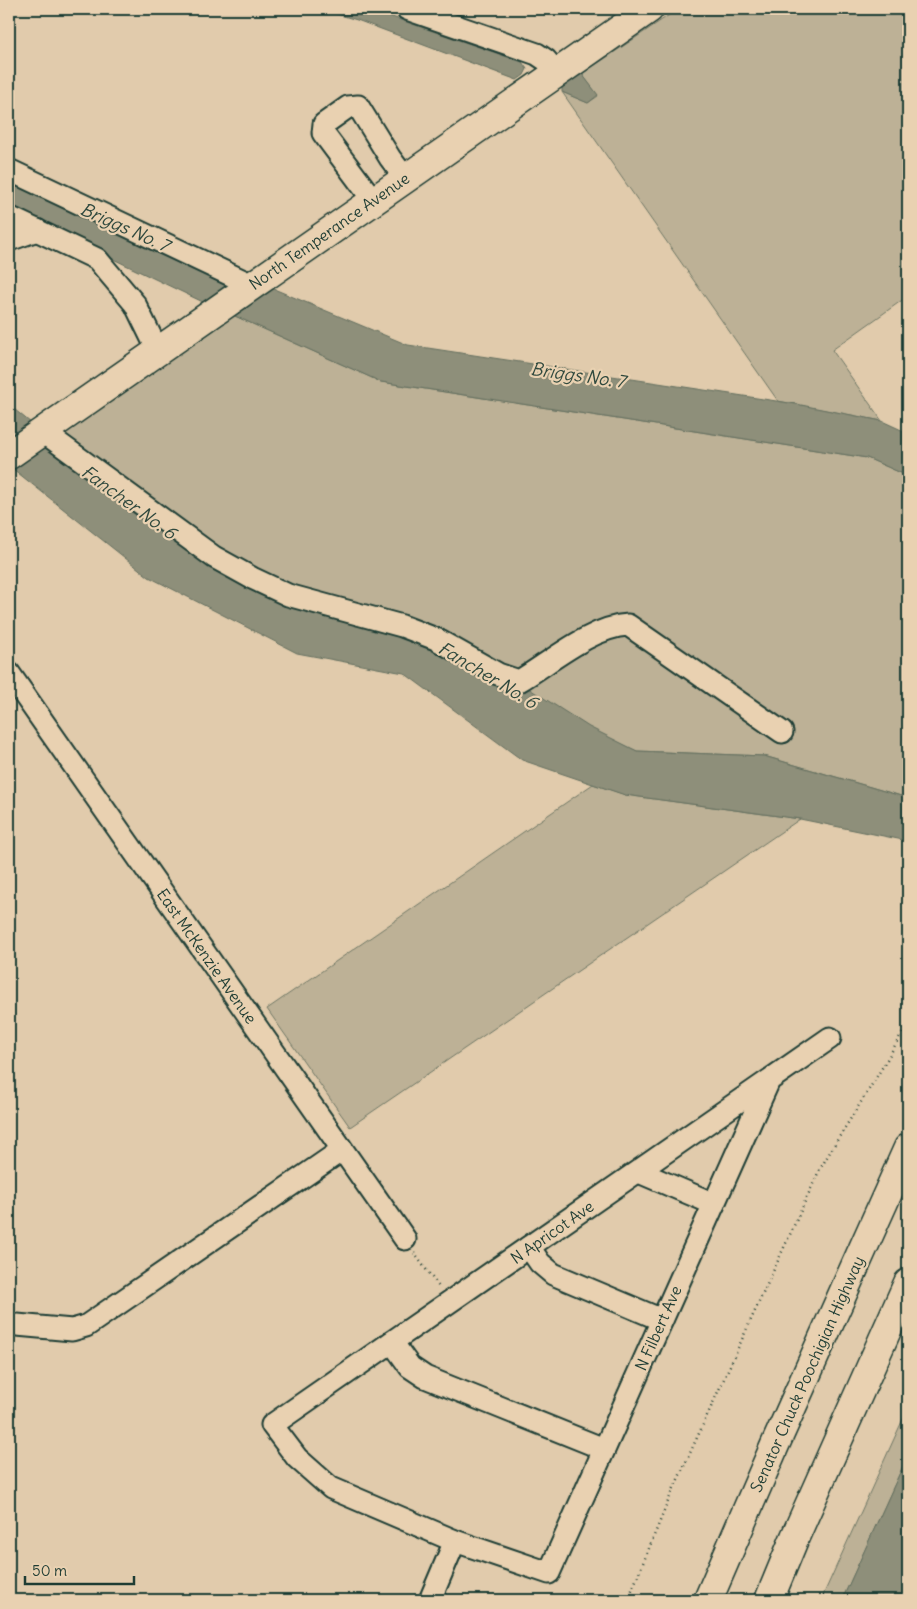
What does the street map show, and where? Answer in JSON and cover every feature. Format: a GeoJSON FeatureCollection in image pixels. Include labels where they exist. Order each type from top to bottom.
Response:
{"type":"FeatureCollection","features":[{"type":"Feature","properties":{"kind":"main road","name":"North Temperance Avenue"},"geometry":{"type":"LineString","coordinates":[[22,446],[650,9]]}},
{"type":"Feature","properties":{"kind":"main road","name":"Senator Chuck Poochigian Highway"},"geometry":{"type":"LineString","coordinates":[[708,1600],[908,1148]]}},
{"type":"Feature","properties":{"kind":"main road"},"geometry":{"type":"LineString","coordinates":[[769,1600],[795,1537],[908,1284]]}},
{"type":"Feature","properties":{"kind":"street"},"geometry":{"type":"LineString","coordinates":[[408,9],[537,54],[546,60],[557,73]]}},
{"type":"Feature","properties":{"kind":"street"},"geometry":{"type":"LineString","coordinates":[[373,200],[323,133],[324,124],[348,107],[358,106],[390,158],[405,178]]}},
{"type":"Feature","properties":{"kind":"street"},"geometry":{"type":"LineString","coordinates":[[9,170],[252,286]]}},
{"type":"Feature","properties":{"kind":"street"},"geometry":{"type":"LineString","coordinates":[[9,216],[97,259],[135,304],[158,351]]}},
{"type":"Feature","properties":{"kind":"street"},"geometry":{"type":"LineString","coordinates":[[9,240],[37,230]]}},
{"type":"Feature","properties":{"kind":"street"},"geometry":{"type":"LineString","coordinates":[[22,446],[214,557],[288,595],[402,626],[436,639],[498,674],[519,681],[596,633],[612,626],[628,625],[782,732]]}},
{"type":"Feature","properties":{"kind":"street","name":"East McKenzie Avenue"},"geometry":{"type":"LineString","coordinates":[[9,673],[405,1240]]}},
{"type":"Feature","properties":{"kind":"street","name":"N Apricot Ave"},"geometry":{"type":"LineString","coordinates":[[455,1541],[331,1488],[297,1458],[272,1424],[768,1083],[830,1038]]}},
{"type":"Feature","properties":{"kind":"street","name":"N Filbert Ave"},"geometry":{"type":"LineString","coordinates":[[455,1541],[549,1573],[768,1083]]}},
{"type":"Feature","properties":{"kind":"street"},"geometry":{"type":"LineString","coordinates":[[18,1325],[72,1330],[86,1326],[342,1150]]}},
{"type":"Feature","properties":{"kind":"street"},"geometry":{"type":"LineString","coordinates":[[639,1172],[714,1204]]}},
{"type":"Feature","properties":{"kind":"street"},"geometry":{"type":"LineString","coordinates":[[529,1248],[553,1274],[662,1320]]}},
{"type":"Feature","properties":{"kind":"street"},"geometry":{"type":"LineString","coordinates":[[392,1342],[410,1367],[425,1377],[604,1450]]}},
{"type":"Feature","properties":{"kind":"street"},"geometry":{"type":"LineString","coordinates":[[430,1600],[455,1541]]}},
{"type":"Feature","properties":{"kind":"path"},"geometry":{"type":"LineString","coordinates":[[628,1600],[669,1499],[819,1171],[848,1120],[892,1054],[908,1021]]}},
{"type":"Feature","properties":{"kind":"path"},"geometry":{"type":"LineString","coordinates":[[405,1240],[440,1290]]}},
{"type":"Feature","properties":{"kind":"shaded area"},"geometry":{"type":"Polygon","coordinates":[[[678,9],[908,9],[908,296],[832,350],[882,421],[778,401],[562,92],[588,103],[598,96],[582,74],[678,9]]]}},
{"type":"Feature","properties":{"kind":"shaded area"},"geometry":{"type":"Polygon","coordinates":[[[235,316],[381,382],[867,458],[908,476],[908,798],[764,756],[637,751],[290,592],[213,553],[57,438],[235,316]]]}},
{"type":"Feature","properties":{"kind":"shaded area"},"geometry":{"type":"Polygon","coordinates":[[[593,784],[626,795],[800,819],[350,1127],[267,1009],[593,784]]]}},
{"type":"Feature","properties":{"kind":"shaded area"},"geometry":{"type":"Polygon","coordinates":[[[908,1408],[908,1455],[842,1600],[821,1600],[908,1408]]]}},
{"type":"Feature","properties":{"kind":"water"},"geometry":{"type":"Polygon","coordinates":[[[320,9],[369,9],[522,62],[527,69],[524,75],[517,80],[357,20],[320,9]]]}},
{"type":"Feature","properties":{"kind":"water"},"geometry":{"type":"Polygon","coordinates":[[[582,74],[598,95],[588,103],[562,92],[562,87],[582,74]]]}},
{"type":"Feature","properties":{"kind":"water","name":"Briggs No. 7"},"geometry":{"type":"Polygon","coordinates":[[[9,170],[240,276],[205,303],[9,209],[9,170]]]}},
{"type":"Feature","properties":{"kind":"water","name":"Briggs No. 7"},"geometry":{"type":"Polygon","coordinates":[[[274,289],[408,345],[796,404],[882,421],[908,433],[908,476],[867,458],[381,382],[235,316],[274,289]]]}},
{"type":"Feature","properties":{"kind":"water"},"geometry":{"type":"Polygon","coordinates":[[[9,405],[31,423],[9,439],[9,405]]]}},
{"type":"Feature","properties":{"kind":"water","name":"Fancher No. 6"},"geometry":{"type":"Polygon","coordinates":[[[57,438],[213,553],[528,688],[589,727],[637,751],[764,756],[908,798],[908,841],[800,819],[625,795],[522,760],[404,673],[297,653],[149,577],[13,469],[57,438]]]}},
{"type":"Feature","properties":{"kind":"water"},"geometry":{"type":"Polygon","coordinates":[[[908,1455],[908,1600],[842,1600],[908,1455]]]}}]}
